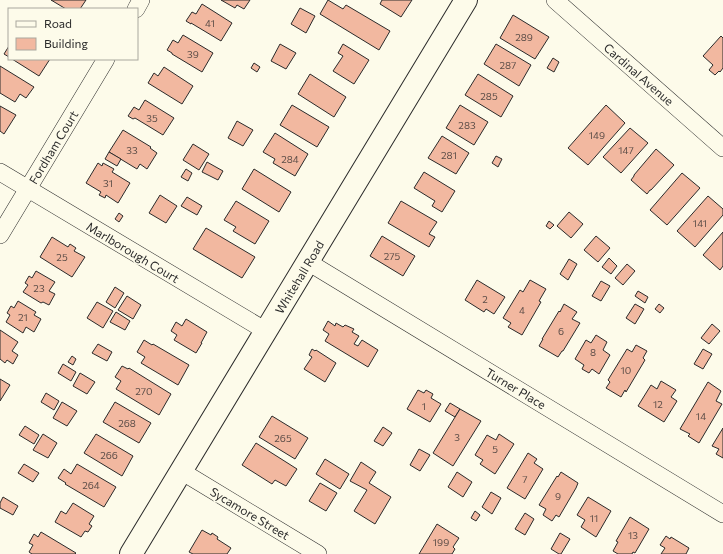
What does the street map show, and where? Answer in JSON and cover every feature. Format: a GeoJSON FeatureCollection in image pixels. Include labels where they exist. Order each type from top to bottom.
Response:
{"type":"FeatureCollection","features":[{"type":"Feature","properties":{"kind":"street","name":"Whitehall Road"},"geometry":{"type":"LineString","coordinates":[[131,554],[466,0]]}},
{"type":"Feature","properties":{"kind":"street","name":"Cardinal Avenue"},"geometry":{"type":"LineString","coordinates":[[555,0],[723,148]]}},
{"type":"Feature","properties":{"kind":"street","name":"Fordham Court"},"geometry":{"type":"LineString","coordinates":[[0,235],[105,60]]}},
{"type":"Feature","properties":{"kind":"street","name":"Marlborough Court"},"geometry":{"type":"LineString","coordinates":[[0,172],[266,331]]}},
{"type":"Feature","properties":{"kind":"street","name":"Turner Place"},"geometry":{"type":"LineString","coordinates":[[308,262],[723,514]]}},
{"type":"Feature","properties":{"kind":"street","name":"Sycamore Street"},"geometry":{"type":"LineString","coordinates":[[181,471],[318,554]]}},
{"type":"Feature","properties":{"kind":"building"},"geometry":{"type":"Polygon","coordinates":[[[51,0],[86,0],[81,8],[64,8],[51,0]]]}},
{"type":"Feature","properties":{"kind":"building"},"geometry":{"type":"Polygon","coordinates":[[[221,0],[250,0],[244,9],[237,5],[235,8],[221,0]]]}},
{"type":"Feature","properties":{"kind":"building"},"geometry":{"type":"Polygon","coordinates":[[[328,0],[343,9],[346,5],[390,31],[379,50],[320,14],[328,0]]]}},
{"type":"Feature","properties":{"kind":"building"},"geometry":{"type":"Polygon","coordinates":[[[382,0],[412,0],[401,17],[380,4],[382,0]]]}},
{"type":"Feature","properties":{"kind":"building"},"geometry":{"type":"Polygon","coordinates":[[[202,4],[232,23],[221,41],[186,21],[192,12],[196,14],[202,4]]]}},
{"type":"Feature","properties":{"kind":"building"},"geometry":{"type":"Polygon","coordinates":[[[300,8],[315,16],[306,33],[291,24],[300,8]]]}},
{"type":"Feature","properties":{"kind":"building"},"geometry":{"type":"Polygon","coordinates":[[[513,15],[549,37],[535,59],[500,38],[513,15]]]}},
{"type":"Feature","properties":{"kind":"building"},"geometry":{"type":"Polygon","coordinates":[[[183,35],[213,53],[202,72],[167,50],[173,40],[178,43],[183,35]]]}},
{"type":"Feature","properties":{"kind":"building"},"geometry":{"type":"Polygon","coordinates":[[[721,36],[723,38],[723,68],[715,75],[709,70],[713,65],[703,56],[721,36]]]}},
{"type":"Feature","properties":{"kind":"building"},"geometry":{"type":"Polygon","coordinates":[[[280,44],[296,53],[286,69],[271,61],[280,44]]]}},
{"type":"Feature","properties":{"kind":"building"},"geometry":{"type":"Polygon","coordinates":[[[343,44],[369,60],[354,84],[333,71],[343,56],[338,53],[343,44]]]}},
{"type":"Feature","properties":{"kind":"building"},"geometry":{"type":"Polygon","coordinates":[[[496,44],[531,65],[519,86],[484,64],[496,44]]]}},
{"type":"Feature","properties":{"kind":"building"},"geometry":{"type":"Polygon","coordinates":[[[8,48],[8,56],[4,54],[8,48]]]}},
{"type":"Feature","properties":{"kind":"building"},"geometry":{"type":"Polygon","coordinates":[[[553,58],[559,62],[554,72],[547,68],[553,58]]]}},
{"type":"Feature","properties":{"kind":"building"},"geometry":{"type":"Polygon","coordinates":[[[14,60],[49,60],[39,76],[14,60]]]}},
{"type":"Feature","properties":{"kind":"building"},"geometry":{"type":"Polygon","coordinates":[[[254,63],[260,67],[257,72],[251,68],[254,63]]]}},
{"type":"Feature","properties":{"kind":"building"},"geometry":{"type":"Polygon","coordinates":[[[0,66],[34,87],[26,98],[20,94],[15,102],[0,93],[0,66]]]}},
{"type":"Feature","properties":{"kind":"building"},"geometry":{"type":"Polygon","coordinates":[[[164,67],[193,86],[182,104],[148,83],[154,73],[158,76],[164,67]]]}},
{"type":"Feature","properties":{"kind":"building"},"geometry":{"type":"Polygon","coordinates":[[[310,74],[346,97],[334,117],[298,94],[310,74]]]}},
{"type":"Feature","properties":{"kind":"building"},"geometry":{"type":"Polygon","coordinates":[[[478,74],[513,96],[501,117],[465,95],[478,74]]]}},
{"type":"Feature","properties":{"kind":"building"},"geometry":{"type":"Polygon","coordinates":[[[145,100],[174,118],[163,135],[135,118],[133,119],[128,116],[134,107],[139,110],[145,100]]]}},
{"type":"Feature","properties":{"kind":"building"},"geometry":{"type":"Polygon","coordinates":[[[292,105],[329,127],[317,147],[280,125],[292,105]]]}},
{"type":"Feature","properties":{"kind":"building"},"geometry":{"type":"Polygon","coordinates":[[[460,105],[488,122],[474,145],[446,128],[460,105]]]}},
{"type":"Feature","properties":{"kind":"building"},"geometry":{"type":"Polygon","coordinates":[[[606,105],[625,123],[588,165],[568,148],[606,105]]]}},
{"type":"Feature","properties":{"kind":"building"},"geometry":{"type":"Polygon","coordinates":[[[0,106],[16,115],[4,134],[0,131],[0,106]]]}},
{"type":"Feature","properties":{"kind":"building"},"geometry":{"type":"Polygon","coordinates":[[[237,121],[253,130],[243,146],[228,138],[237,121]]]}},
{"type":"Feature","properties":{"kind":"building"},"geometry":{"type":"Polygon","coordinates":[[[630,128],[648,143],[621,173],[603,157],[630,128]]]}},
{"type":"Feature","properties":{"kind":"building"},"geometry":{"type":"Polygon","coordinates":[[[123,130],[151,147],[150,148],[157,153],[147,169],[140,164],[137,169],[109,152],[123,130]]]}},
{"type":"Feature","properties":{"kind":"building"},"geometry":{"type":"Polygon","coordinates":[[[275,133],[308,154],[295,176],[273,163],[275,159],[263,152],[275,133]]]}},
{"type":"Feature","properties":{"kind":"building"},"geometry":{"type":"Polygon","coordinates":[[[442,136],[469,153],[456,174],[428,158],[442,136]]]}},
{"type":"Feature","properties":{"kind":"building"},"geometry":{"type":"Polygon","coordinates":[[[193,144],[209,154],[199,170],[183,160],[193,144]]]}},
{"type":"Feature","properties":{"kind":"building"},"geometry":{"type":"Polygon","coordinates":[[[656,149],[674,165],[647,194],[631,180],[656,149]]]}},
{"type":"Feature","properties":{"kind":"building"},"geometry":{"type":"Polygon","coordinates":[[[109,152],[121,159],[117,166],[105,159],[109,152]]]}},
{"type":"Feature","properties":{"kind":"building"},"geometry":{"type":"Polygon","coordinates":[[[496,156],[502,159],[498,167],[492,163],[496,156]]]}},
{"type":"Feature","properties":{"kind":"building"},"geometry":{"type":"Polygon","coordinates":[[[207,162],[223,171],[218,180],[202,172],[207,162]]]}},
{"type":"Feature","properties":{"kind":"building"},"geometry":{"type":"Polygon","coordinates":[[[98,163],[102,166],[103,163],[114,169],[112,172],[130,183],[118,203],[106,195],[105,198],[99,195],[101,192],[86,183],[98,163]]]}},
{"type":"Feature","properties":{"kind":"building"},"geometry":{"type":"Polygon","coordinates":[[[186,169],[192,173],[188,181],[181,177],[186,169]]]}},
{"type":"Feature","properties":{"kind":"building"},"geometry":{"type":"Polygon","coordinates":[[[254,169],[291,192],[279,212],[242,189],[254,169]]]}},
{"type":"Feature","properties":{"kind":"building"},"geometry":{"type":"Polygon","coordinates":[[[424,172],[455,191],[442,212],[432,206],[435,201],[414,188],[424,172]]]}},
{"type":"Feature","properties":{"kind":"building"},"geometry":{"type":"Polygon","coordinates":[[[682,173],[700,188],[667,225],[650,210],[682,173]]]}},
{"type":"Feature","properties":{"kind":"building"},"geometry":{"type":"Polygon","coordinates":[[[160,195],[177,206],[166,223],[149,213],[160,195]]]}},
{"type":"Feature","properties":{"kind":"building"},"geometry":{"type":"Polygon","coordinates":[[[708,196],[723,209],[723,215],[695,247],[677,231],[708,196]]]}},
{"type":"Feature","properties":{"kind":"building"},"geometry":{"type":"Polygon","coordinates":[[[187,197],[202,206],[197,215],[181,206],[187,197]]]}},
{"type":"Feature","properties":{"kind":"building"},"geometry":{"type":"Polygon","coordinates":[[[236,201],[269,221],[255,244],[233,231],[236,227],[224,220],[236,201]]]}},
{"type":"Feature","properties":{"kind":"building"},"geometry":{"type":"Polygon","coordinates":[[[401,201],[437,222],[429,234],[435,237],[429,247],[388,223],[401,201]]]}},
{"type":"Feature","properties":{"kind":"building"},"geometry":{"type":"Polygon","coordinates":[[[569,212],[583,224],[571,238],[557,226],[569,212]]]}},
{"type":"Feature","properties":{"kind":"building"},"geometry":{"type":"Polygon","coordinates":[[[119,213],[123,216],[119,222],[115,219],[119,213]]]}},
{"type":"Feature","properties":{"kind":"building"},"geometry":{"type":"Polygon","coordinates":[[[549,221],[554,225],[550,229],[546,226],[549,221]]]}},
{"type":"Feature","properties":{"kind":"building"},"geometry":{"type":"Polygon","coordinates":[[[206,228],[255,257],[242,278],[193,249],[206,228]]]}},
{"type":"Feature","properties":{"kind":"building"},"geometry":{"type":"Polygon","coordinates":[[[723,232],[723,266],[720,270],[703,255],[723,232]]]}},
{"type":"Feature","properties":{"kind":"building"},"geometry":{"type":"Polygon","coordinates":[[[382,236],[415,256],[403,276],[370,256],[382,236]]]}},
{"type":"Feature","properties":{"kind":"building"},"geometry":{"type":"Polygon","coordinates":[[[596,236],[610,248],[598,262],[584,250],[596,236]]]}},
{"type":"Feature","properties":{"kind":"building"},"geometry":{"type":"Polygon","coordinates":[[[52,237],[68,247],[70,244],[76,248],[74,251],[85,257],[72,277],[40,257],[52,237]]]}},
{"type":"Feature","properties":{"kind":"building"},"geometry":{"type":"Polygon","coordinates":[[[609,258],[617,266],[611,274],[602,267],[609,258]]]}},
{"type":"Feature","properties":{"kind":"building"},"geometry":{"type":"Polygon","coordinates":[[[569,259],[577,264],[568,280],[560,274],[569,259]]]}},
{"type":"Feature","properties":{"kind":"building"},"geometry":{"type":"Polygon","coordinates":[[[627,264],[635,271],[623,285],[615,278],[627,264]]]}},
{"type":"Feature","properties":{"kind":"building"},"geometry":{"type":"Polygon","coordinates":[[[36,271],[55,282],[49,291],[55,294],[49,305],[43,302],[41,303],[23,292],[28,285],[25,283],[29,276],[32,278],[36,271]]]}},
{"type":"Feature","properties":{"kind":"building"},"geometry":{"type":"Polygon","coordinates":[[[477,280],[505,297],[494,314],[486,309],[484,312],[465,300],[477,280]]]}},
{"type":"Feature","properties":{"kind":"building"},"geometry":{"type":"Polygon","coordinates":[[[530,280],[546,289],[539,301],[541,302],[522,335],[508,327],[511,323],[503,318],[520,290],[523,292],[530,280]]]}},
{"type":"Feature","properties":{"kind":"building"},"geometry":{"type":"Polygon","coordinates":[[[601,281],[610,286],[601,301],[592,296],[601,281]]]}},
{"type":"Feature","properties":{"kind":"building"},"geometry":{"type":"Polygon","coordinates":[[[115,287],[124,293],[115,308],[106,302],[115,287]]]}},
{"type":"Feature","properties":{"kind":"building"},"geometry":{"type":"Polygon","coordinates":[[[638,291],[648,297],[645,303],[635,296],[638,291]]]}},
{"type":"Feature","properties":{"kind":"building"},"geometry":{"type":"Polygon","coordinates":[[[127,296],[141,305],[133,319],[118,310],[127,296]]]}},
{"type":"Feature","properties":{"kind":"building"},"geometry":{"type":"Polygon","coordinates":[[[18,301],[36,312],[34,315],[41,319],[34,332],[26,327],[23,333],[6,322],[10,315],[7,313],[11,306],[14,308],[18,301]]]}},
{"type":"Feature","properties":{"kind":"building"},"geometry":{"type":"Polygon","coordinates":[[[97,302],[113,311],[103,328],[87,318],[97,302]]]}},
{"type":"Feature","properties":{"kind":"building"},"geometry":{"type":"Polygon","coordinates":[[[564,304],[577,312],[572,319],[580,323],[558,357],[539,346],[564,304]]]}},
{"type":"Feature","properties":{"kind":"building"},"geometry":{"type":"Polygon","coordinates":[[[635,304],[644,309],[635,324],[626,318],[635,304]]]}},
{"type":"Feature","properties":{"kind":"building"},"geometry":{"type":"Polygon","coordinates":[[[659,304],[664,308],[660,313],[655,309],[659,304]]]}},
{"type":"Feature","properties":{"kind":"building"},"geometry":{"type":"Polygon","coordinates":[[[116,312],[130,321],[125,330],[110,322],[116,312]]]}},
{"type":"Feature","properties":{"kind":"building"},"geometry":{"type":"Polygon","coordinates":[[[186,319],[207,332],[196,353],[174,340],[177,335],[171,331],[176,322],[182,326],[186,319]]]}},
{"type":"Feature","properties":{"kind":"building"},"geometry":{"type":"Polygon","coordinates":[[[328,321],[335,326],[336,323],[343,327],[345,325],[354,329],[352,332],[359,336],[354,344],[358,346],[362,340],[378,350],[368,367],[325,341],[329,334],[323,330],[328,321]]]}},
{"type":"Feature","properties":{"kind":"building"},"geometry":{"type":"Polygon","coordinates":[[[712,324],[720,331],[709,344],[701,338],[712,324]]]}},
{"type":"Feature","properties":{"kind":"building"},"geometry":{"type":"Polygon","coordinates":[[[0,330],[18,342],[12,351],[18,355],[13,364],[7,360],[5,363],[0,359],[0,330]]]}},
{"type":"Feature","properties":{"kind":"building"},"geometry":{"type":"Polygon","coordinates":[[[596,335],[607,342],[603,350],[610,355],[599,374],[592,369],[589,373],[582,369],[584,365],[575,359],[586,340],[591,343],[596,335]]]}},
{"type":"Feature","properties":{"kind":"building"},"geometry":{"type":"Polygon","coordinates":[[[144,340],[189,365],[178,385],[141,363],[145,357],[137,352],[144,340]]]}},
{"type":"Feature","properties":{"kind":"building"},"geometry":{"type":"Polygon","coordinates":[[[98,344],[112,352],[107,361],[92,353],[98,344]]]}},
{"type":"Feature","properties":{"kind":"building"},"geometry":{"type":"Polygon","coordinates":[[[636,345],[647,351],[643,358],[645,360],[626,392],[625,390],[621,397],[606,388],[610,382],[608,380],[627,349],[632,352],[636,345]]]}},
{"type":"Feature","properties":{"kind":"building"},"geometry":{"type":"Polygon","coordinates":[[[312,349],[336,363],[325,382],[304,369],[312,357],[309,355],[312,349]]]}},
{"type":"Feature","properties":{"kind":"building"},"geometry":{"type":"Polygon","coordinates":[[[703,349],[712,354],[703,369],[694,364],[703,349]]]}},
{"type":"Feature","properties":{"kind":"building"},"geometry":{"type":"Polygon","coordinates":[[[72,356],[76,359],[73,365],[68,362],[72,356]]]}},
{"type":"Feature","properties":{"kind":"building"},"geometry":{"type":"Polygon","coordinates":[[[63,364],[76,372],[71,381],[58,373],[63,364]]]}},
{"type":"Feature","properties":{"kind":"building"},"geometry":{"type":"Polygon","coordinates":[[[122,366],[128,369],[129,368],[171,394],[159,415],[116,389],[121,381],[115,377],[122,366]]]}},
{"type":"Feature","properties":{"kind":"building"},"geometry":{"type":"Polygon","coordinates":[[[80,373],[95,382],[87,394],[73,386],[80,373]]]}},
{"type":"Feature","properties":{"kind":"building"},"geometry":{"type":"Polygon","coordinates":[[[0,379],[10,385],[0,401],[0,379]]]}},
{"type":"Feature","properties":{"kind":"building"},"geometry":{"type":"Polygon","coordinates":[[[661,381],[676,390],[671,397],[677,401],[664,422],[638,406],[651,385],[657,389],[661,381]]]}},
{"type":"Feature","properties":{"kind":"building"},"geometry":{"type":"Polygon","coordinates":[[[708,382],[721,391],[716,401],[722,404],[699,443],[688,436],[690,434],[680,429],[708,382]]]}},
{"type":"Feature","properties":{"kind":"building"},"geometry":{"type":"Polygon","coordinates":[[[418,390],[424,393],[426,390],[433,394],[431,398],[441,404],[430,422],[407,409],[418,390]]]}},
{"type":"Feature","properties":{"kind":"building"},"geometry":{"type":"Polygon","coordinates":[[[46,393],[59,401],[54,410],[41,402],[46,393]]]}},
{"type":"Feature","properties":{"kind":"building"},"geometry":{"type":"Polygon","coordinates":[[[62,402],[77,411],[67,426],[53,418],[62,402]]]}},
{"type":"Feature","properties":{"kind":"building"},"geometry":{"type":"Polygon","coordinates":[[[115,402],[151,423],[139,443],[103,422],[115,402]]]}},
{"type":"Feature","properties":{"kind":"building"},"geometry":{"type":"Polygon","coordinates":[[[450,403],[460,409],[455,417],[445,411],[450,403]]]}},
{"type":"Feature","properties":{"kind":"building"},"geometry":{"type":"Polygon","coordinates":[[[460,409],[481,421],[453,466],[433,453],[460,409]]]}},
{"type":"Feature","properties":{"kind":"building"},"geometry":{"type":"Polygon","coordinates":[[[272,416],[308,438],[295,459],[259,437],[272,416]]]}},
{"type":"Feature","properties":{"kind":"building"},"geometry":{"type":"Polygon","coordinates":[[[25,426],[39,435],[34,444],[19,435],[25,426]]]}},
{"type":"Feature","properties":{"kind":"building"},"geometry":{"type":"Polygon","coordinates":[[[383,427],[392,433],[383,446],[374,441],[383,427]]]}},
{"type":"Feature","properties":{"kind":"building"},"geometry":{"type":"Polygon","coordinates":[[[723,428],[723,458],[716,454],[719,449],[712,446],[723,428]]]}},
{"type":"Feature","properties":{"kind":"building"},"geometry":{"type":"Polygon","coordinates":[[[43,434],[57,443],[48,458],[33,450],[43,434]]]}},
{"type":"Feature","properties":{"kind":"building"},"geometry":{"type":"Polygon","coordinates":[[[96,434],[133,456],[122,476],[84,453],[96,434]]]}},
{"type":"Feature","properties":{"kind":"building"},"geometry":{"type":"Polygon","coordinates":[[[499,434],[514,444],[495,474],[480,464],[483,460],[475,455],[487,435],[496,440],[499,434]]]}},
{"type":"Feature","properties":{"kind":"building"},"geometry":{"type":"Polygon","coordinates":[[[256,443],[297,469],[286,486],[275,480],[272,484],[242,465],[256,443]]]}},
{"type":"Feature","properties":{"kind":"building"},"geometry":{"type":"Polygon","coordinates":[[[419,449],[430,455],[420,471],[410,465],[419,449]]]}},
{"type":"Feature","properties":{"kind":"building"},"geometry":{"type":"Polygon","coordinates":[[[528,453],[537,459],[534,463],[543,469],[525,499],[507,488],[528,453]]]}},
{"type":"Feature","properties":{"kind":"building"},"geometry":{"type":"Polygon","coordinates":[[[325,459],[349,474],[340,489],[316,474],[325,459]]]}},
{"type":"Feature","properties":{"kind":"building"},"geometry":{"type":"Polygon","coordinates":[[[361,462],[376,472],[369,483],[391,497],[375,524],[354,511],[367,490],[350,481],[361,462]]]}},
{"type":"Feature","properties":{"kind":"building"},"geometry":{"type":"Polygon","coordinates":[[[24,464],[39,473],[33,482],[18,473],[24,464]]]}},
{"type":"Feature","properties":{"kind":"building"},"geometry":{"type":"Polygon","coordinates":[[[77,464],[116,487],[104,507],[65,484],[66,483],[58,478],[64,469],[71,474],[77,464]]]}},
{"type":"Feature","properties":{"kind":"building"},"geometry":{"type":"Polygon","coordinates":[[[457,472],[472,482],[463,497],[448,487],[457,472]]]}},
{"type":"Feature","properties":{"kind":"building"},"geometry":{"type":"Polygon","coordinates":[[[561,472],[578,483],[559,517],[556,515],[552,521],[543,515],[546,509],[539,505],[561,472]]]}},
{"type":"Feature","properties":{"kind":"building"},"geometry":{"type":"Polygon","coordinates":[[[320,483],[337,493],[326,511],[309,501],[320,483]]]}},
{"type":"Feature","properties":{"kind":"building"},"geometry":{"type":"Polygon","coordinates":[[[491,492],[501,498],[492,514],[482,507],[491,492]]]}},
{"type":"Feature","properties":{"kind":"building"},"geometry":{"type":"Polygon","coordinates":[[[3,497],[18,506],[13,515],[0,508],[0,503],[3,497]]]}},
{"type":"Feature","properties":{"kind":"building"},"geometry":{"type":"Polygon","coordinates":[[[588,497],[611,511],[596,537],[581,527],[585,520],[577,515],[588,497]]]}},
{"type":"Feature","properties":{"kind":"building"},"geometry":{"type":"Polygon","coordinates":[[[73,503],[94,516],[89,524],[92,526],[88,532],[85,531],[81,537],[55,522],[61,511],[66,514],[73,503]]]}},
{"type":"Feature","properties":{"kind":"building"},"geometry":{"type":"Polygon","coordinates":[[[475,511],[480,515],[476,521],[471,518],[475,511]]]}},
{"type":"Feature","properties":{"kind":"building"},"geometry":{"type":"Polygon","coordinates":[[[525,513],[534,519],[525,535],[515,529],[525,513]]]}},
{"type":"Feature","properties":{"kind":"building"},"geometry":{"type":"Polygon","coordinates":[[[630,517],[649,529],[635,553],[618,554],[613,551],[618,542],[616,541],[630,517]]]}},
{"type":"Feature","properties":{"kind":"building"},"geometry":{"type":"Polygon","coordinates":[[[437,524],[459,538],[453,547],[455,549],[452,554],[419,554],[437,524]]]}},
{"type":"Feature","properties":{"kind":"building"},"geometry":{"type":"Polygon","coordinates":[[[202,530],[211,535],[212,533],[218,537],[217,539],[231,548],[227,554],[193,554],[189,552],[202,530]]]}},
{"type":"Feature","properties":{"kind":"building"},"geometry":{"type":"Polygon","coordinates":[[[41,532],[76,553],[32,554],[29,552],[33,545],[29,543],[34,534],[38,537],[41,532]]]}},
{"type":"Feature","properties":{"kind":"building"},"geometry":{"type":"Polygon","coordinates":[[[560,533],[570,539],[561,554],[559,554],[551,549],[560,533]]]}},
{"type":"Feature","properties":{"kind":"building"},"geometry":{"type":"Polygon","coordinates":[[[666,536],[670,539],[671,537],[689,548],[686,554],[661,554],[665,548],[660,545],[666,536]]]}}]}
